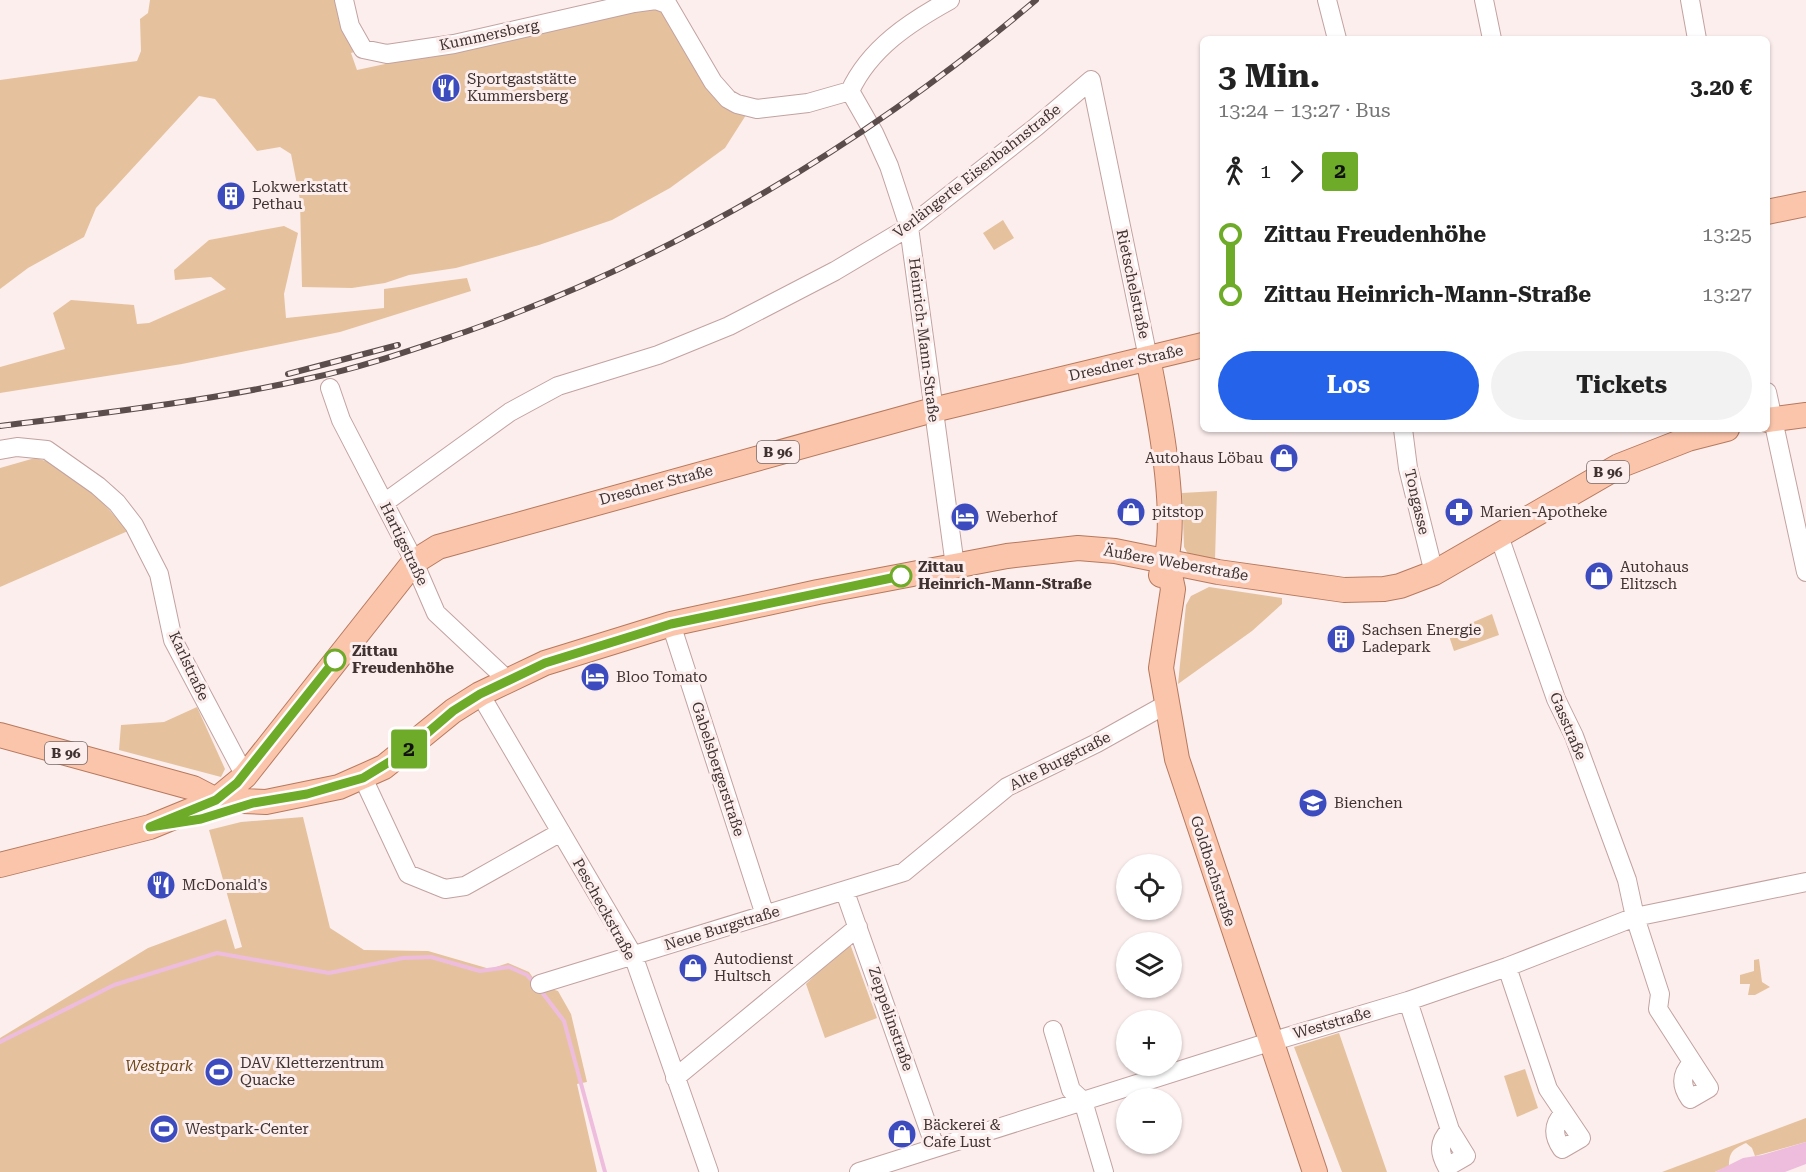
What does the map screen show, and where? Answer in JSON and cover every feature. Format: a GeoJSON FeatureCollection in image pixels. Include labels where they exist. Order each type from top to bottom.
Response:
{"type":"FeatureCollection","features":[{"type":"Feature","properties":{"kind":"main road"},"geometry":{"type":"LineString","coordinates":[[1770,211],[1806,204]]}},
{"type":"Feature","properties":{"kind":"main road","name":"Dresdner Straße"},"geometry":{"type":"LineString","coordinates":[[216,800],[245,776],[414,562],[448,543],[933,410],[1200,346]]}},
{"type":"Feature","properties":{"kind":"main road","name":"Rietschelstraße"},"geometry":{"type":"LineString","coordinates":[[1148,358],[1168,501],[1167,561]]}},
{"type":"Feature","properties":{"kind":"main road"},"geometry":{"type":"LineString","coordinates":[[1770,420],[1806,415]]}},
{"type":"Feature","properties":{"kind":"main road","name":"Äußere Weberstraße"},"geometry":{"type":"LineString","coordinates":[[0,865],[150,827],[216,800],[259,802],[339,787],[363,778],[394,760],[453,711],[480,694],[545,663],[671,624],[955,566],[1033,551],[1078,548],[1115,551],[1218,572],[1344,590],[1384,589],[1434,573],[1619,466],[1688,439],[1715,432]]}},
{"type":"Feature","properties":{"kind":"main road","name":"Goldbachstraße"},"geometry":{"type":"LineString","coordinates":[[1167,561],[1173,589],[1161,668],[1166,705],[1182,777],[1315,1172]]}},
{"type":"Feature","properties":{"kind":"main road","name":"B 96"},"geometry":{"type":"LineString","coordinates":[[0,735],[182,785],[216,800]]}},
{"type":"Feature","properties":{"kind":"main road"},"geometry":{"type":"LineString","coordinates":[[150,827],[201,819],[259,802],[245,776],[224,786],[182,785],[176,816]]}},
{"type":"Feature","properties":{"kind":"street","name":"Kummersberg"},"geometry":{"type":"LineString","coordinates":[[344,0],[350,26],[363,49],[387,54],[454,44],[656,0],[666,2],[713,82],[736,104],[757,109],[808,103],[850,91]]}},
{"type":"Feature","properties":{"kind":"street"},"geometry":{"type":"LineString","coordinates":[[850,91],[856,76],[902,28],[951,0]]}},
{"type":"Feature","properties":{"kind":"street"},"geometry":{"type":"LineString","coordinates":[[1327,0],[1335,36]]}},
{"type":"Feature","properties":{"kind":"street"},"geometry":{"type":"LineString","coordinates":[[1484,0],[1491,36]]}},
{"type":"Feature","properties":{"kind":"street"},"geometry":{"type":"LineString","coordinates":[[1690,0],[1696,36]]}},
{"type":"Feature","properties":{"kind":"street","name":"Verlängerte Eisenbahnstraße"},"geometry":{"type":"LineString","coordinates":[[384,503],[510,412],[542,394],[558,386],[658,355],[729,326],[835,270],[909,226],[1036,127],[1091,80]]}},
{"type":"Feature","properties":{"kind":"street","name":"Rietschelstraße"},"geometry":{"type":"LineString","coordinates":[[1091,80],[1148,358]]}},
{"type":"Feature","properties":{"kind":"street","name":"Heinrich-Mann-Straße"},"geometry":{"type":"LineString","coordinates":[[850,91],[874,132],[889,166],[909,226],[955,566]]}},
{"type":"Feature","properties":{"kind":"street","name":"Hartigstraße"},"geometry":{"type":"LineString","coordinates":[[330,388],[341,420],[414,562],[436,613],[501,674],[505,681]]}},
{"type":"Feature","properties":{"kind":"street"},"geometry":{"type":"LineString","coordinates":[[1770,420],[1806,572]]}},
{"type":"Feature","properties":{"kind":"street","name":"Tongasse"},"geometry":{"type":"LineString","coordinates":[[1403,432],[1408,468],[1434,573]]}},
{"type":"Feature","properties":{"kind":"street","name":"Karlstraße"},"geometry":{"type":"LineString","coordinates":[[0,450],[16,447],[47,450],[102,489],[134,525],[159,574],[173,640],[245,776]]}},
{"type":"Feature","properties":{"kind":"street","name":"Gasstraße"},"geometry":{"type":"LineString","coordinates":[[1499,536],[1556,699],[1574,736],[1627,880],[1635,917],[1660,993],[1658,1009],[1692,1063]]}},
{"type":"Feature","properties":{"kind":"street","name":"Gabelsbergerstraße"},"geometry":{"type":"LineString","coordinates":[[671,624],[765,915]]}},
{"type":"Feature","properties":{"kind":"street","name":"Pescheckstraße"},"geometry":{"type":"LineString","coordinates":[[480,694],[633,955],[709,1172]]}},
{"type":"Feature","properties":{"kind":"street","name":"Alte Burgstraße"},"geometry":{"type":"LineString","coordinates":[[904,872],[1007,786],[1097,743],[1166,705]]}},
{"type":"Feature","properties":{"kind":"street"},"geometry":{"type":"LineString","coordinates":[[363,778],[408,874],[445,889],[465,886],[561,832]]}},
{"type":"Feature","properties":{"kind":"street","name":"Neue Burgstraße"},"geometry":{"type":"LineString","coordinates":[[540,984],[904,872]]}},
{"type":"Feature","properties":{"kind":"street","name":"Weststraße"},"geometry":{"type":"LineString","coordinates":[[860,1172],[1270,1042],[1408,1001],[1507,967],[1635,917],[1806,882]]}},
{"type":"Feature","properties":{"kind":"street","name":"Zeppelinstraße"},"geometry":{"type":"LineString","coordinates":[[845,892],[935,1147]]}},
{"type":"Feature","properties":{"kind":"street"},"geometry":{"type":"LineString","coordinates":[[675,1078],[858,927]]}},
{"type":"Feature","properties":{"kind":"street"},"geometry":{"type":"LineString","coordinates":[[1507,967],[1548,1089],[1564,1113]]}},
{"type":"Feature","properties":{"kind":"street"},"geometry":{"type":"LineString","coordinates":[[1408,1001],[1450,1130]]}},
{"type":"Feature","properties":{"kind":"street"},"geometry":{"type":"LineString","coordinates":[[1053,1030],[1071,1090],[1083,1101],[1104,1172]]}},
{"type":"Feature","properties":{"kind":"green space"},"geometry":{"type":"Polygon","coordinates":[[[150,0],[343,0],[361,50],[351,53],[357,70],[657,6],[746,115],[725,148],[670,188],[612,220],[539,245],[456,268],[409,275],[385,283],[352,288],[302,287],[300,200],[291,154],[280,147],[257,151],[215,99],[199,96],[96,208],[84,237],[28,268],[0,289],[0,80],[137,61],[141,51],[140,19],[148,13],[150,0]]]}},
{"type":"Feature","properties":{"kind":"green space"},"geometry":{"type":"Polygon","coordinates":[[[1003,220],[1014,238],[994,250],[983,233],[1003,220]]]}},
{"type":"Feature","properties":{"kind":"green space"},"geometry":{"type":"Polygon","coordinates":[[[284,226],[298,233],[284,294],[286,318],[384,308],[384,289],[467,278],[471,291],[340,332],[182,364],[0,393],[0,367],[65,349],[53,313],[71,300],[134,305],[137,324],[149,323],[226,289],[211,277],[175,280],[174,270],[209,240],[284,226]]]}},
{"type":"Feature","properties":{"kind":"green space"},"geometry":{"type":"Polygon","coordinates":[[[35,458],[50,462],[75,477],[98,497],[128,531],[0,587],[0,468],[35,458]]]}},
{"type":"Feature","properties":{"kind":"green space"},"geometry":{"type":"Polygon","coordinates":[[[1217,491],[1215,560],[1188,554],[1184,547],[1182,493],[1217,491]]]}},
{"type":"Feature","properties":{"kind":"green space"},"geometry":{"type":"Polygon","coordinates":[[[1209,587],[1282,598],[1282,604],[1252,631],[1178,684],[1186,605],[1191,596],[1209,587]]]}},
{"type":"Feature","properties":{"kind":"green space"},"geometry":{"type":"Polygon","coordinates":[[[1492,614],[1499,635],[1454,651],[1448,633],[1492,614]]]}},
{"type":"Feature","properties":{"kind":"green space"},"geometry":{"type":"Polygon","coordinates":[[[197,707],[225,769],[221,777],[119,750],[121,725],[164,722],[197,707]]]}},
{"type":"Feature","properties":{"kind":"green space","name":"Westpark"},"geometry":{"type":"Polygon","coordinates":[[[303,817],[330,928],[364,950],[428,951],[490,969],[508,963],[529,972],[538,985],[558,991],[571,1014],[587,1082],[577,1084],[597,1172],[0,1172],[0,1038],[148,948],[226,919],[235,949],[242,947],[209,830],[241,822],[303,817]]]}},
{"type":"Feature","properties":{"kind":"green space"},"geometry":{"type":"Polygon","coordinates":[[[849,941],[877,1018],[825,1038],[806,984],[849,941]]]}},
{"type":"Feature","properties":{"kind":"green space"},"geometry":{"type":"Polygon","coordinates":[[[1759,959],[1762,982],[1770,987],[1755,995],[1748,995],[1750,984],[1740,984],[1740,975],[1754,971],[1754,960],[1759,959]]]}},
{"type":"Feature","properties":{"kind":"green space"},"geometry":{"type":"Polygon","coordinates":[[[1339,1033],[1387,1172],[1342,1172],[1294,1047],[1339,1033]]]}},
{"type":"Feature","properties":{"kind":"green space"},"geometry":{"type":"Polygon","coordinates":[[[1525,1069],[1538,1108],[1517,1117],[1504,1076],[1525,1069]]]}},
{"type":"Feature","properties":{"kind":"green space"},"geometry":{"type":"Polygon","coordinates":[[[1806,1118],[1806,1142],[1755,1156],[1752,1148],[1746,1143],[1733,1152],[1729,1166],[1715,1172],[1662,1172],[1806,1118]]]}},
{"type":"Feature","properties":{"kind":"shaded area"},"geometry":{"type":"Polygon","coordinates":[[[1806,1142],[1806,1164],[1785,1172],[1715,1172],[1743,1158],[1806,1142]]]}},
{"type":"Feature","properties":{"kind":"waterway"},"geometry":{"type":"LineString","coordinates":[[0,1042],[114,985],[217,953],[329,973],[403,958],[431,957],[480,971],[509,967],[527,975],[534,983]]}},
{"type":"Feature","properties":{"kind":"waterway"},"geometry":{"type":"LineString","coordinates":[[541,991],[564,1021],[605,1172]]}},
{"type":"Feature","properties":{"kind":"railway"},"geometry":{"type":"LineString","coordinates":[[0,426],[195,400],[331,374],[465,332],[543,302],[619,269],[766,192],[905,102],[1036,0]]}},
{"type":"Feature","properties":{"kind":"railway"},"geometry":{"type":"LineString","coordinates":[[288,374],[398,345]]}},
{"type":"Feature","properties":{"kind":"bus line","name":"2"},"geometry":{"type":"LineString","coordinates":[[335,660],[245,776],[216,800],[150,827],[201,819],[253,803],[339,787],[363,778],[404,753],[453,711],[480,694],[545,663],[671,624],[757,604],[901,576]]}},
{"type":"Feature","properties":{"kind":"place","name":"Sportgaststätte Kummersberg"},"geometry":{"type":"Point","coordinates":[446,88]}},
{"type":"Feature","properties":{"kind":"place","name":"Lokwerkstatt Pethau"},"geometry":{"type":"Point","coordinates":[231,196]}},
{"type":"Feature","properties":{"kind":"place","name":"Autohaus Löbau"},"geometry":{"type":"Point","coordinates":[1284,458]}},
{"type":"Feature","properties":{"kind":"place","name":"pitstop"},"geometry":{"type":"Point","coordinates":[1131,512]}},
{"type":"Feature","properties":{"kind":"place","name":"Marien-Apotheke"},"geometry":{"type":"Point","coordinates":[1459,512]}},
{"type":"Feature","properties":{"kind":"place","name":"Weberhof"},"geometry":{"type":"Point","coordinates":[965,517]}},
{"type":"Feature","properties":{"kind":"place","name":"Zittau Heinrich-Mann-Straße"},"geometry":{"type":"Point","coordinates":[901,576]}},
{"type":"Feature","properties":{"kind":"place","name":"Autohaus Elitzsch"},"geometry":{"type":"Point","coordinates":[1599,576]}},
{"type":"Feature","properties":{"kind":"place","name":"Sachsen Energie Ladepark"},"geometry":{"type":"Point","coordinates":[1341,639]}},
{"type":"Feature","properties":{"kind":"place","name":"Zittau Freudenhöhe"},"geometry":{"type":"Point","coordinates":[335,660]}},
{"type":"Feature","properties":{"kind":"place","name":"Bloo Tomato"},"geometry":{"type":"Point","coordinates":[595,677]}},
{"type":"Feature","properties":{"kind":"place","name":"Bienchen"},"geometry":{"type":"Point","coordinates":[1313,803]}},
{"type":"Feature","properties":{"kind":"place","name":"McDonald's"},"geometry":{"type":"Point","coordinates":[161,885]}},
{"type":"Feature","properties":{"kind":"place","name":"Autodienst Hultsch"},"geometry":{"type":"Point","coordinates":[693,968]}},
{"type":"Feature","properties":{"kind":"place","name":"DAV Kletterzentrum Quacke"},"geometry":{"type":"Point","coordinates":[219,1072]}},
{"type":"Feature","properties":{"kind":"place","name":"Westpark-Center"},"geometry":{"type":"Point","coordinates":[164,1129]}},
{"type":"Feature","properties":{"kind":"place","name":"Bäckerei & Cafe Lust"},"geometry":{"type":"Point","coordinates":[902,1134]}}]}
